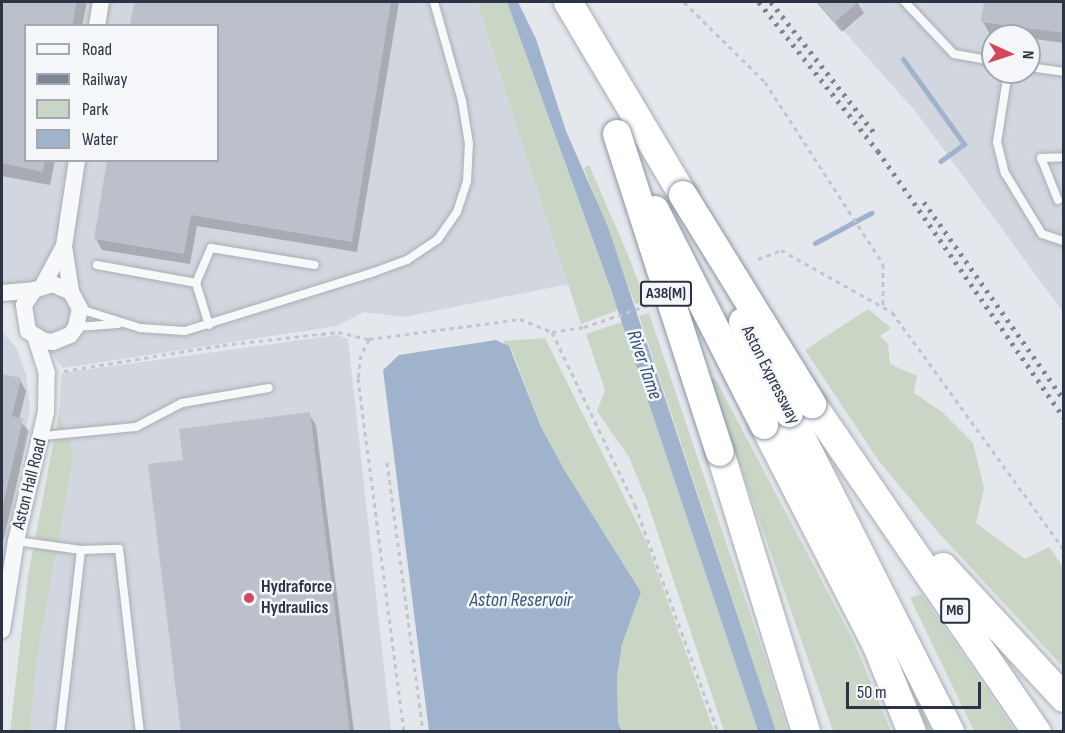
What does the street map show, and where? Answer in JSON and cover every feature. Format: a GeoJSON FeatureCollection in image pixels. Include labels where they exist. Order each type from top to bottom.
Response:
{"type":"FeatureCollection","features":[{"type":"Feature","properties":{"kind":"highway","name":"Aston Expressway"},"geometry":{"type":"LineString","coordinates":[[573,13],[617,134],[877,646],[912,732]]}},
{"type":"Feature","properties":{"kind":"highway","name":"Aston Expressway"},"geometry":{"type":"LineString","coordinates":[[573,13],[683,195]]}},
{"type":"Feature","properties":{"kind":"highway","name":"A38(M)"},"geometry":{"type":"LineString","coordinates":[[617,134],[761,580],[807,732]]}},
{"type":"Feature","properties":{"kind":"highway","name":"M6"},"geometry":{"type":"LineString","coordinates":[[683,195],[801,408],[873,491],[1064,698]]}},
{"type":"Feature","properties":{"kind":"highway","name":"Aston Expressway"},"geometry":{"type":"LineString","coordinates":[[801,408],[950,732]]}},
{"type":"Feature","properties":{"kind":"highway","name":"M6"},"geometry":{"type":"LineString","coordinates":[[873,491],[1037,732]]}},
{"type":"Feature","properties":{"kind":"highway","name":"A38(M)"},"geometry":{"type":"LineString","coordinates":[[761,580],[815,732]]}},
{"type":"Feature","properties":{"kind":"street"},"geometry":{"type":"LineString","coordinates":[[97,24],[101,2]]}},
{"type":"Feature","properties":{"kind":"street"},"geometry":{"type":"LineString","coordinates":[[76,327],[80,309],[71,292],[64,246],[77,162]]}},
{"type":"Feature","properties":{"kind":"street"},"geometry":{"type":"LineString","coordinates":[[22,314],[24,304],[39,287],[64,246]]}},
{"type":"Feature","properties":{"kind":"street","name":"Aston Hall Road"},"geometry":{"type":"LineString","coordinates":[[2,295],[53,284],[71,292]]}},
{"type":"Feature","properties":{"kind":"street","name":"Aston Hall Road"},"geometry":{"type":"LineString","coordinates":[[2,295],[22,314],[24,323],[35,337],[47,373]]}},
{"type":"Feature","properties":{"kind":"street","name":"Aston Hall Road"},"geometry":{"type":"LineString","coordinates":[[2,630],[4,591],[43,436],[47,373],[62,340],[76,327]]}},
{"type":"Feature","properties":{"kind":"street"},"geometry":{"type":"LineString","coordinates":[[35,337],[44,341],[62,340]]}},
{"type":"Feature","properties":{"kind":"lane"},"geometry":{"type":"LineString","coordinates":[[80,309],[121,324],[167,331],[209,325],[396,264],[438,239],[457,212],[468,181],[469,144],[462,101],[434,2]]}},
{"type":"Feature","properties":{"kind":"lane"},"geometry":{"type":"LineString","coordinates":[[905,2],[954,54],[981,59]]}},
{"type":"Feature","properties":{"kind":"lane"},"geometry":{"type":"LineString","coordinates":[[1041,69],[1064,72]]}},
{"type":"Feature","properties":{"kind":"lane"},"geometry":{"type":"LineString","coordinates":[[1006,84],[997,142],[1005,173],[1042,234],[1064,242]]}},
{"type":"Feature","properties":{"kind":"lane"},"geometry":{"type":"LineString","coordinates":[[1058,200],[1041,158],[1064,157]]}},
{"type":"Feature","properties":{"kind":"lane"},"geometry":{"type":"LineString","coordinates":[[209,325],[196,283],[211,248],[315,265]]}},
{"type":"Feature","properties":{"kind":"lane"},"geometry":{"type":"LineString","coordinates":[[97,265],[196,283]]}},
{"type":"Feature","properties":{"kind":"lane"},"geometry":{"type":"LineString","coordinates":[[76,327],[121,324]]}},
{"type":"Feature","properties":{"kind":"lane"},"geometry":{"type":"LineString","coordinates":[[43,436],[136,427],[182,402],[269,388]]}},
{"type":"Feature","properties":{"kind":"lane"},"geometry":{"type":"LineString","coordinates":[[16,541],[81,550],[118,549],[140,732]]}},
{"type":"Feature","properties":{"kind":"lane"},"geometry":{"type":"LineString","coordinates":[[60,732],[81,550]]}},
{"type":"Feature","properties":{"kind":"path"},"geometry":{"type":"LineString","coordinates":[[684,2],[771,92],[882,264],[883,306]]}},
{"type":"Feature","properties":{"kind":"path"},"geometry":{"type":"LineString","coordinates":[[758,259],[781,249],[892,312],[1064,550]]}},
{"type":"Feature","properties":{"kind":"path"},"geometry":{"type":"LineString","coordinates":[[47,373],[223,345],[338,332],[369,339],[520,319],[552,332],[584,327],[651,305]]}},
{"type":"Feature","properties":{"kind":"path"},"geometry":{"type":"LineString","coordinates":[[552,332],[636,505],[718,732]]}},
{"type":"Feature","properties":{"kind":"path"},"geometry":{"type":"LineString","coordinates":[[369,339],[361,355],[358,378],[404,732]]}},
{"type":"Feature","properties":{"kind":"path"},"geometry":{"type":"LineString","coordinates":[[387,462],[423,732]]}},
{"type":"Feature","properties":{"kind":"shaded area"},"geometry":{"type":"Polygon","coordinates":[[[2,2],[477,2],[569,284],[404,317],[364,312],[337,326],[63,368],[2,293],[2,2]]]}},
{"type":"Feature","properties":{"kind":"shaded area"},"geometry":{"type":"Polygon","coordinates":[[[818,2],[1063,2],[1063,312],[916,112],[818,2]]]}},
{"type":"Feature","properties":{"kind":"shaded area"},"geometry":{"type":"Polygon","coordinates":[[[2,332],[16,347],[26,375],[30,407],[2,580],[2,332]]]}},
{"type":"Feature","properties":{"kind":"shaded area"},"geometry":{"type":"Polygon","coordinates":[[[337,335],[348,339],[391,731],[30,732],[37,658],[74,454],[59,413],[62,373],[337,335]]]}},
{"type":"Feature","properties":{"kind":"green space"},"geometry":{"type":"Polygon","coordinates":[[[477,2],[507,2],[618,310],[581,324],[477,2]]]}},
{"type":"Feature","properties":{"kind":"green space"},"geometry":{"type":"Polygon","coordinates":[[[589,165],[646,301],[635,304],[584,168],[589,165]]]}},
{"type":"Feature","properties":{"kind":"green space"},"geometry":{"type":"Polygon","coordinates":[[[868,309],[891,328],[880,336],[888,344],[890,364],[917,376],[914,393],[942,412],[973,443],[984,488],[976,523],[1025,559],[1049,547],[1063,567],[1063,667],[937,531],[878,460],[805,350],[868,309]]]}},
{"type":"Feature","properties":{"kind":"green space"},"geometry":{"type":"Polygon","coordinates":[[[649,313],[788,731],[776,731],[639,316],[649,313]]]}},
{"type":"Feature","properties":{"kind":"green space"},"geometry":{"type":"Polygon","coordinates":[[[622,322],[758,731],[724,731],[647,501],[629,457],[597,411],[605,390],[586,334],[622,322]]]}},
{"type":"Feature","properties":{"kind":"green space"},"geometry":{"type":"Polygon","coordinates":[[[545,338],[646,541],[714,731],[622,731],[618,723],[617,677],[622,644],[641,592],[565,471],[541,427],[513,353],[503,341],[545,338]]]}},
{"type":"Feature","properties":{"kind":"green space"},"geometry":{"type":"Polygon","coordinates":[[[715,378],[854,642],[891,731],[833,731],[710,379],[715,378]]]}},
{"type":"Feature","properties":{"kind":"green space"},"geometry":{"type":"Polygon","coordinates":[[[59,413],[74,454],[37,658],[30,731],[10,732],[28,576],[59,413]]]}},
{"type":"Feature","properties":{"kind":"green space"},"geometry":{"type":"Polygon","coordinates":[[[921,594],[1015,731],[974,731],[910,598],[921,594]]]}},
{"type":"Feature","properties":{"kind":"green space"},"geometry":{"type":"Polygon","coordinates":[[[876,612],[936,731],[923,731],[876,612]]]}},
{"type":"Feature","properties":{"kind":"water","name":"River Tame"},"geometry":{"type":"Polygon","coordinates":[[[507,2],[518,2],[536,39],[566,131],[608,227],[776,731],[758,731],[610,287],[507,2]]]}},
{"type":"Feature","properties":{"kind":"water","name":"Aston Reservoir"},"geometry":{"type":"Polygon","coordinates":[[[496,340],[509,346],[541,427],[565,471],[641,592],[622,644],[617,677],[618,723],[622,731],[429,731],[383,370],[399,355],[496,340]]]}},
{"type":"Feature","properties":{"kind":"building"},"geometry":{"type":"Polygon","coordinates":[[[2,2],[77,2],[72,24],[24,24],[24,162],[45,162],[43,172],[2,163],[2,2]]]}},
{"type":"Feature","properties":{"kind":"building"},"geometry":{"type":"Polygon","coordinates":[[[134,2],[391,2],[352,242],[191,215],[184,254],[94,239],[107,162],[219,162],[219,24],[130,24],[134,2]]]}},
{"type":"Feature","properties":{"kind":"building"},"geometry":{"type":"Polygon","coordinates":[[[817,2],[858,2],[835,22],[817,2]]]}},
{"type":"Feature","properties":{"kind":"building"},"geometry":{"type":"Polygon","coordinates":[[[984,2],[1064,2],[1064,33],[1041,30],[1041,24],[981,22],[984,2]]]}},
{"type":"Feature","properties":{"kind":"building"},"geometry":{"type":"Polygon","coordinates":[[[2,374],[21,378],[12,416],[23,419],[2,509],[2,374]]]}},
{"type":"Feature","properties":{"kind":"building","name":"Hydraforce Hydraulics"},"geometry":{"type":"Polygon","coordinates":[[[310,412],[350,732],[181,732],[148,464],[183,460],[179,429],[310,412]]]}},
{"type":"Feature","properties":{"kind":"waterway"},"geometry":{"type":"LineString","coordinates":[[903,59],[964,144],[941,161]]}},
{"type":"Feature","properties":{"kind":"waterway"},"geometry":{"type":"LineString","coordinates":[[815,243],[871,213]]}},
{"type":"Feature","properties":{"kind":"railway"},"geometry":{"type":"LineString","coordinates":[[759,2],[878,151],[1064,418]]}},
{"type":"Feature","properties":{"kind":"railway"},"geometry":{"type":"LineString","coordinates":[[771,2],[877,136]]}},
{"type":"Feature","properties":{"kind":"railway"},"geometry":{"type":"LineString","coordinates":[[924,202],[1064,400]]}},
{"type":"Feature","properties":{"kind":"place","name":"Hydraforce Hydraulics"},"geometry":{"type":"Point","coordinates":[249,598]}}]}
